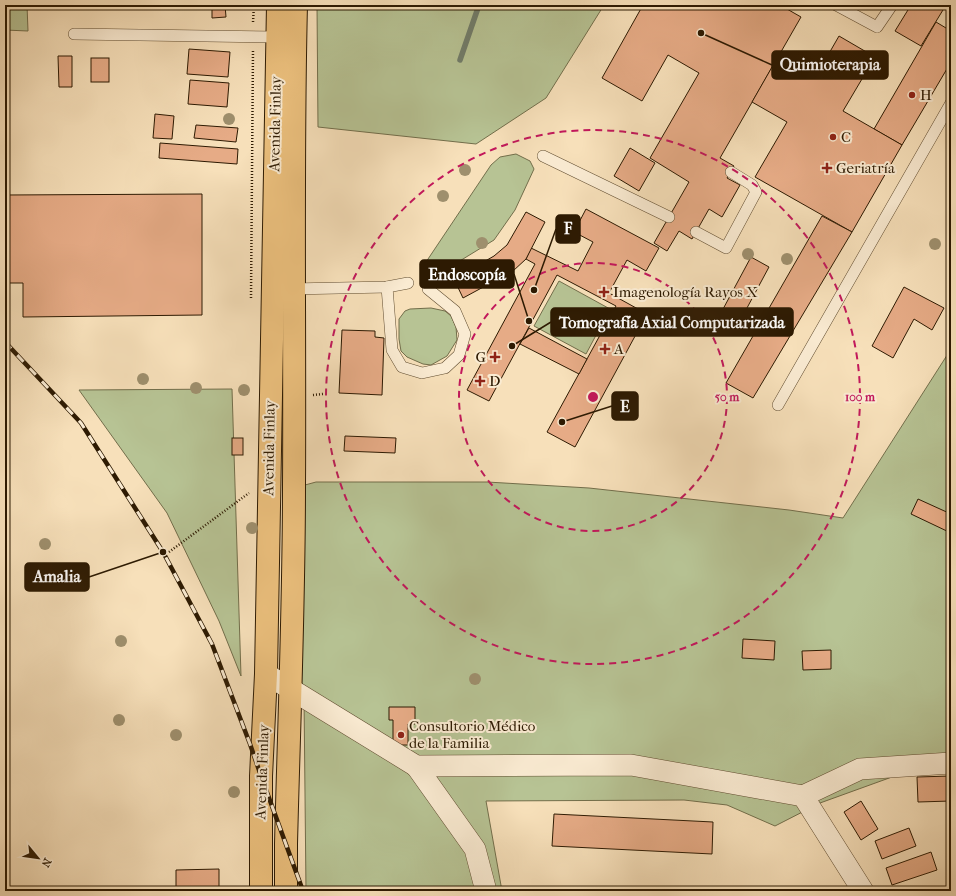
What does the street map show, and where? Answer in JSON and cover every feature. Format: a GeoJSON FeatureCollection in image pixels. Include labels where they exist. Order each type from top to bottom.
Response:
{"type":"FeatureCollection","features":[{"type":"Feature","properties":{"kind":"highway","name":"Avenida Finlay"},"geometry":{"type":"LineString","coordinates":[[261,891],[261,776],[266,674],[278,5]]}},
{"type":"Feature","properties":{"kind":"highway","name":"Avenida Finlay"},"geometry":{"type":"LineString","coordinates":[[286,891],[294,488],[295,289],[293,104],[296,5]]}},
{"type":"Feature","properties":{"kind":"street"},"geometry":{"type":"LineString","coordinates":[[266,674],[416,766],[475,849],[486,891]]}},
{"type":"Feature","properties":{"kind":"street"},"geometry":{"type":"LineString","coordinates":[[416,766],[631,766],[802,796],[860,769],[951,763]]}},
{"type":"Feature","properties":{"kind":"street"},"geometry":{"type":"LineString","coordinates":[[802,796],[863,891]]}},
{"type":"Feature","properties":{"kind":"lane"},"geometry":{"type":"LineString","coordinates":[[836,5],[877,28],[892,5]]}},
{"type":"Feature","properties":{"kind":"lane"},"geometry":{"type":"LineString","coordinates":[[74,34],[277,37]]}},
{"type":"Feature","properties":{"kind":"lane"},"geometry":{"type":"LineString","coordinates":[[778,405],[951,103]]}},
{"type":"Feature","properties":{"kind":"lane"},"geometry":{"type":"LineString","coordinates":[[543,156],[669,217]]}},
{"type":"Feature","properties":{"kind":"lane"},"geometry":{"type":"LineString","coordinates":[[696,232],[726,248],[756,192],[752,185],[731,172]]}},
{"type":"Feature","properties":{"kind":"lane"},"geometry":{"type":"LineString","coordinates":[[272,289],[387,288],[408,283]]}},
{"type":"Feature","properties":{"kind":"lane"},"geometry":{"type":"LineString","coordinates":[[387,288],[392,350],[402,367],[422,373],[445,368],[459,355],[465,334],[455,312],[428,289]]}},
{"type":"Feature","properties":{"kind":"path"},"geometry":{"type":"LineString","coordinates":[[169,552],[250,493]]}},
{"type":"Feature","properties":{"kind":"green space"},"geometry":{"type":"Polygon","coordinates":[[[5,5],[27,5],[28,31],[5,30],[5,5]]]}},
{"type":"Feature","properties":{"kind":"green space"},"geometry":{"type":"Polygon","coordinates":[[[317,5],[604,5],[546,98],[476,144],[318,127],[317,5]]]}},
{"type":"Feature","properties":{"kind":"green space"},"geometry":{"type":"Polygon","coordinates":[[[516,154],[530,161],[534,169],[515,210],[494,240],[432,278],[426,276],[422,272],[422,268],[491,165],[500,157],[516,154]]]}},
{"type":"Feature","properties":{"kind":"green space"},"geometry":{"type":"Polygon","coordinates":[[[559,281],[610,309],[586,354],[534,326],[559,281]]]}},
{"type":"Feature","properties":{"kind":"green space"},"geometry":{"type":"Polygon","coordinates":[[[431,308],[445,311],[451,316],[456,327],[457,340],[447,356],[431,365],[423,364],[407,357],[401,351],[399,339],[399,319],[405,311],[410,309],[431,308]]]}},
{"type":"Feature","properties":{"kind":"green space"},"geometry":{"type":"Polygon","coordinates":[[[951,349],[951,769],[903,773],[820,803],[775,826],[727,805],[684,800],[486,801],[502,891],[306,891],[304,696],[290,688],[294,488],[316,482],[487,482],[589,488],[789,510],[843,518],[951,349]]]}},
{"type":"Feature","properties":{"kind":"green space"},"geometry":{"type":"Polygon","coordinates":[[[232,389],[241,676],[219,621],[167,513],[79,390],[232,389]]]}},
{"type":"Feature","properties":{"kind":"building"},"geometry":{"type":"Polygon","coordinates":[[[212,5],[225,5],[226,17],[212,18],[212,5]]]}},
{"type":"Feature","properties":{"kind":"building"},"geometry":{"type":"Polygon","coordinates":[[[643,5],[780,5],[801,17],[720,158],[734,166],[727,178],[740,185],[722,217],[709,209],[692,239],[679,231],[667,251],[654,243],[689,182],[650,158],[699,73],[668,55],[642,101],[602,78],[643,5]]]}},
{"type":"Feature","properties":{"kind":"building"},"geometry":{"type":"Polygon","coordinates":[[[911,5],[946,5],[921,46],[895,31],[911,5]]]}},
{"type":"Feature","properties":{"kind":"building","name":"H"},"geometry":{"type":"Polygon","coordinates":[[[936,22],[951,31],[951,62],[902,145],[874,129],[936,22]]]}},
{"type":"Feature","properties":{"kind":"building","name":"C"},"geometry":{"type":"Polygon","coordinates":[[[839,36],[875,57],[843,111],[902,145],[852,232],[755,177],[787,122],[752,102],[780,53],[816,76],[839,36]]]}},
{"type":"Feature","properties":{"kind":"building"},"geometry":{"type":"Polygon","coordinates":[[[189,49],[230,52],[228,77],[187,74],[189,49]]]}},
{"type":"Feature","properties":{"kind":"building"},"geometry":{"type":"Polygon","coordinates":[[[58,56],[72,56],[72,87],[59,87],[58,56]]]}},
{"type":"Feature","properties":{"kind":"building"},"geometry":{"type":"Polygon","coordinates":[[[91,58],[109,58],[109,82],[91,82],[91,58]]]}},
{"type":"Feature","properties":{"kind":"building"},"geometry":{"type":"Polygon","coordinates":[[[190,80],[229,83],[227,107],[188,104],[190,80]]]}},
{"type":"Feature","properties":{"kind":"building"},"geometry":{"type":"Polygon","coordinates":[[[155,114],[174,116],[172,139],[153,138],[155,114]]]}},
{"type":"Feature","properties":{"kind":"building"},"geometry":{"type":"Polygon","coordinates":[[[196,125],[238,128],[236,142],[194,138],[196,125]]]}},
{"type":"Feature","properties":{"kind":"building"},"geometry":{"type":"Polygon","coordinates":[[[160,143],[238,149],[237,164],[159,158],[160,143]]]}},
{"type":"Feature","properties":{"kind":"building"},"geometry":{"type":"Polygon","coordinates":[[[630,148],[655,163],[639,191],[614,176],[630,148]]]}},
{"type":"Feature","properties":{"kind":"building"},"geometry":{"type":"Polygon","coordinates":[[[202,194],[202,315],[23,317],[23,283],[5,283],[5,195],[202,194]]]}},
{"type":"Feature","properties":{"kind":"building"},"geometry":{"type":"Polygon","coordinates":[[[586,209],[659,248],[646,271],[627,260],[609,293],[647,314],[575,447],[547,432],[616,306],[557,275],[489,401],[467,390],[535,264],[526,259],[531,248],[578,271],[593,242],[574,232],[586,209]]]}},
{"type":"Feature","properties":{"kind":"building"},"geometry":{"type":"Polygon","coordinates":[[[526,212],[545,222],[526,259],[513,271],[463,298],[454,279],[494,256],[507,245],[526,212]]]}},
{"type":"Feature","properties":{"kind":"building"},"geometry":{"type":"Polygon","coordinates":[[[822,216],[852,232],[753,398],[726,383],[822,216]]]}},
{"type":"Feature","properties":{"kind":"building"},"geometry":{"type":"Polygon","coordinates":[[[751,257],[769,267],[733,334],[715,324],[751,257]]]}},
{"type":"Feature","properties":{"kind":"building"},"geometry":{"type":"Polygon","coordinates":[[[904,287],[944,308],[932,330],[914,319],[893,358],[872,346],[904,287]]]}},
{"type":"Feature","properties":{"kind":"building"},"geometry":{"type":"Polygon","coordinates":[[[529,328],[587,359],[579,374],[520,344],[529,328]]]}},
{"type":"Feature","properties":{"kind":"building"},"geometry":{"type":"Polygon","coordinates":[[[342,330],[375,331],[375,337],[384,338],[382,395],[339,393],[342,330]]]}},
{"type":"Feature","properties":{"kind":"building"},"geometry":{"type":"Polygon","coordinates":[[[345,436],[396,438],[395,453],[344,451],[345,436]]]}},
{"type":"Feature","properties":{"kind":"building"},"geometry":{"type":"Polygon","coordinates":[[[232,438],[243,438],[243,455],[232,455],[232,438]]]}},
{"type":"Feature","properties":{"kind":"building"},"geometry":{"type":"Polygon","coordinates":[[[918,499],[951,514],[951,533],[911,514],[918,499]]]}},
{"type":"Feature","properties":{"kind":"building"},"geometry":{"type":"Polygon","coordinates":[[[743,639],[775,641],[774,660],[742,658],[743,639]]]}},
{"type":"Feature","properties":{"kind":"building"},"geometry":{"type":"Polygon","coordinates":[[[831,650],[831,669],[803,670],[802,651],[831,650]]]}},
{"type":"Feature","properties":{"kind":"building","name":"Consultorio Médico de la Familia"},"geometry":{"type":"Polygon","coordinates":[[[389,707],[415,707],[415,724],[408,724],[408,745],[393,745],[393,720],[389,720],[389,707]]]}},
{"type":"Feature","properties":{"kind":"building"},"geometry":{"type":"Polygon","coordinates":[[[951,776],[951,801],[918,802],[917,777],[951,776]]]}},
{"type":"Feature","properties":{"kind":"building"},"geometry":{"type":"Polygon","coordinates":[[[861,801],[878,829],[861,840],[844,812],[861,801]]]}},
{"type":"Feature","properties":{"kind":"building"},"geometry":{"type":"Polygon","coordinates":[[[554,814],[713,822],[712,854],[552,846],[554,814]]]}},
{"type":"Feature","properties":{"kind":"building"},"geometry":{"type":"Polygon","coordinates":[[[909,828],[916,846],[882,859],[875,841],[909,828]]]}},
{"type":"Feature","properties":{"kind":"building"},"geometry":{"type":"Polygon","coordinates":[[[931,852],[937,870],[892,885],[886,868],[931,852]]]}},
{"type":"Feature","properties":{"kind":"building"},"geometry":{"type":"Polygon","coordinates":[[[219,869],[219,888],[176,889],[176,870],[219,869]]]}},
{"type":"Feature","properties":{"kind":"building"},"geometry":{"type":"Polygon","coordinates":[[[930,887],[930,891],[901,891],[930,887]]]}},
{"type":"Feature","properties":{"kind":"waterway"},"geometry":{"type":"LineString","coordinates":[[460,60],[479,5]]}},
{"type":"Feature","properties":{"kind":"railway"},"geometry":{"type":"LineString","coordinates":[[5,342],[81,423],[163,552],[212,644],[303,891]]}},
{"type":"Feature","properties":{"kind":"place","name":"Quimioterapia"},"geometry":{"type":"Point","coordinates":[701,33]}},
{"type":"Feature","properties":{"kind":"place","name":"H"},"geometry":{"type":"Point","coordinates":[912,95]}},
{"type":"Feature","properties":{"kind":"place","name":"C"},"geometry":{"type":"Point","coordinates":[833,137]}},
{"type":"Feature","properties":{"kind":"place","name":"Geriatría"},"geometry":{"type":"Point","coordinates":[827,168]}},
{"type":"Feature","properties":{"kind":"place","name":"F"},"geometry":{"type":"Point","coordinates":[534,290]}},
{"type":"Feature","properties":{"kind":"place","name":"Imagenología Rayos X"},"geometry":{"type":"Point","coordinates":[604,292]}},
{"type":"Feature","properties":{"kind":"place","name":"Endoscopía"},"geometry":{"type":"Point","coordinates":[529,321]}},
{"type":"Feature","properties":{"kind":"place","name":"Tomografía Axial Computarizada"},"geometry":{"type":"Point","coordinates":[512,346]}},
{"type":"Feature","properties":{"kind":"place","name":"A"},"geometry":{"type":"Point","coordinates":[605,349]}},
{"type":"Feature","properties":{"kind":"place","name":"G"},"geometry":{"type":"Point","coordinates":[495,357]}},
{"type":"Feature","properties":{"kind":"place","name":"D"},"geometry":{"type":"Point","coordinates":[480,381]}},
{"type":"Feature","properties":{"kind":"place","name":"E"},"geometry":{"type":"Point","coordinates":[562,422]}},
{"type":"Feature","properties":{"kind":"place","name":"Amalia"},"geometry":{"type":"Point","coordinates":[163,552]}},
{"type":"Feature","properties":{"kind":"place","name":"Consultorio Médico de la Familia"},"geometry":{"type":"Point","coordinates":[401,735]}}]}
